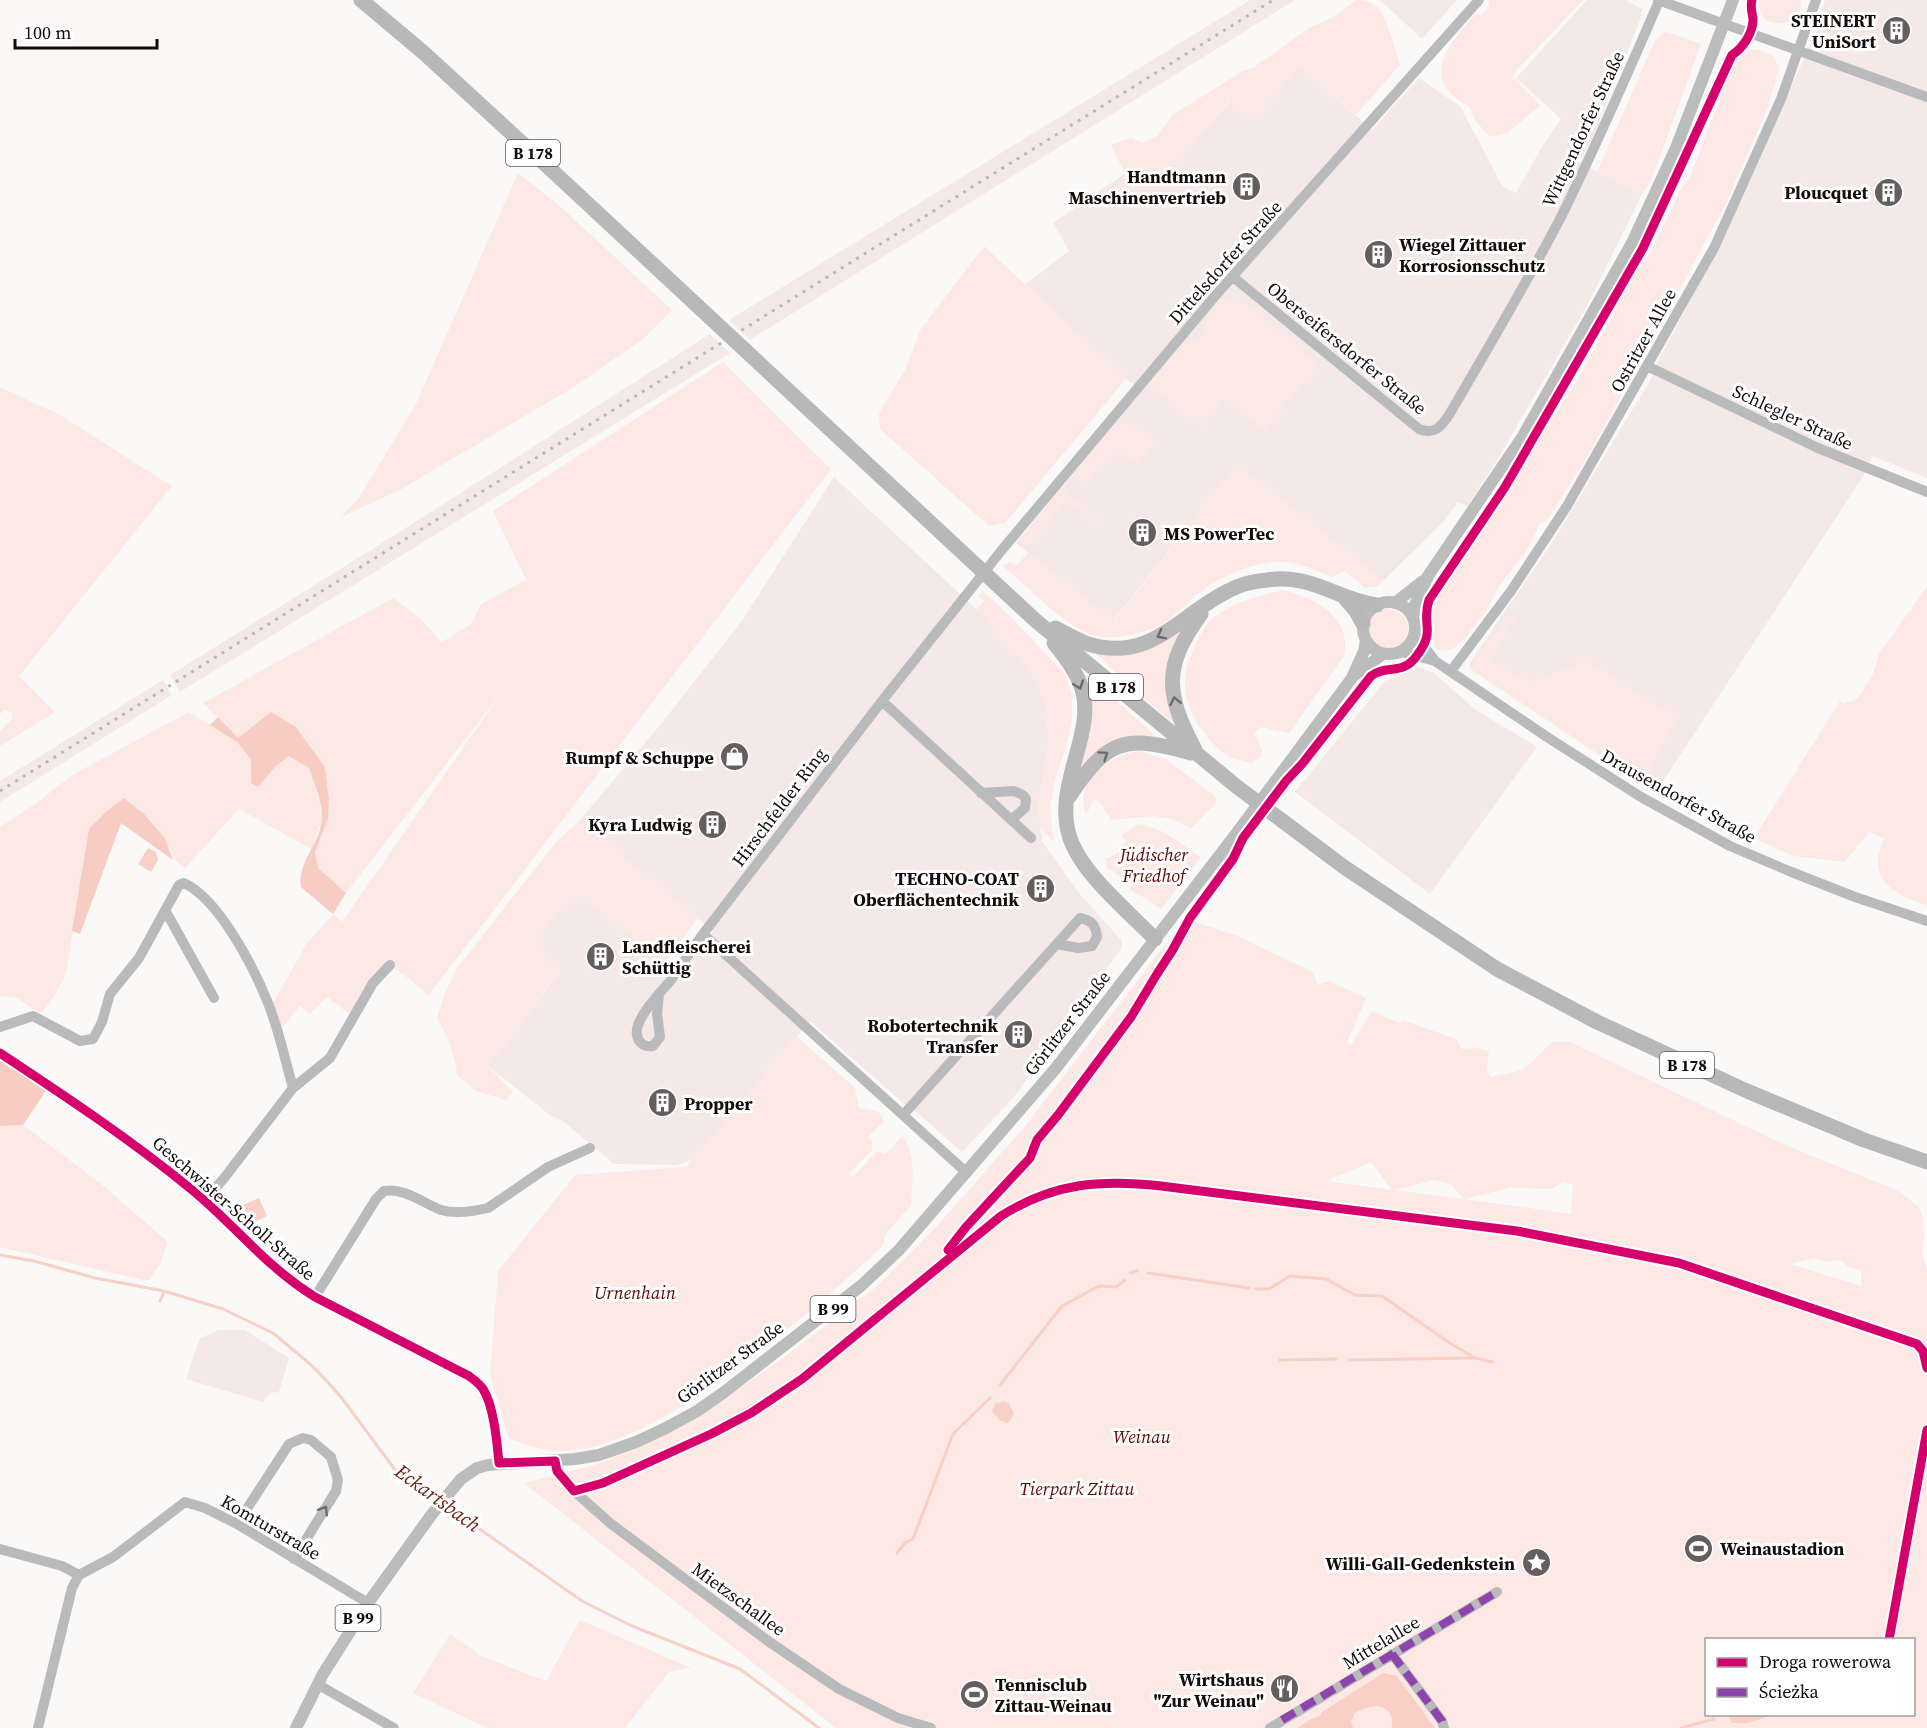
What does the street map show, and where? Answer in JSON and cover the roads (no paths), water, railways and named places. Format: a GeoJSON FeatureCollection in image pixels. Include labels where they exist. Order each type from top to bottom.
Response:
{"type":"FeatureCollection","features":[{"type":"Feature","properties":{"kind":"highway","name":"B 178"},"geometry":{"type":"LineString","coordinates":[[361,0],[424,53],[1035,620],[1197,755],[1344,867],[1497,969],[1598,1022],[1704,1072],[1864,1140],[1927,1162]]}},
{"type":"Feature","properties":{"kind":"highway"},"geometry":{"type":"LineString","coordinates":[[1035,620],[1086,643],[1114,648],[1140,645],[1160,636],[1228,591],[1254,582],[1283,578],[1309,582],[1377,605]]}},
{"type":"Feature","properties":{"kind":"highway"},"geometry":{"type":"LineString","coordinates":[[1342,595],[1356,611],[1363,624]]}},
{"type":"Feature","properties":{"kind":"highway"},"geometry":{"type":"LineString","coordinates":[[1197,755],[1179,719],[1174,699],[1172,672],[1190,628],[1209,603]]}},
{"type":"Feature","properties":{"kind":"highway"},"geometry":{"type":"LineString","coordinates":[[1035,620],[1071,664],[1081,687],[1085,706],[1083,726],[1069,778],[1066,816],[1069,836],[1084,865],[1155,939]]}},
{"type":"Feature","properties":{"kind":"highway"},"geometry":{"type":"LineString","coordinates":[[1067,800],[1096,760],[1114,748],[1134,742],[1160,744],[1197,755]]}},
{"type":"Feature","properties":{"kind":"main road"},"geometry":{"type":"LineString","coordinates":[[1428,576],[1395,603],[1377,605],[1368,612],[1363,624],[1366,641],[1376,651],[1389,655],[1401,652],[1408,646],[1415,634],[1413,617],[1415,605],[1428,576],[1523,436],[1632,243],[1680,138],[1733,0]]}},
{"type":"Feature","properties":{"kind":"main road"},"geometry":{"type":"LineString","coordinates":[[1395,603],[1407,609],[1413,617]]}},
{"type":"Feature","properties":{"kind":"main road","name":"B 99"},"geometry":{"type":"LineString","coordinates":[[1155,939],[1352,678],[1366,641]]}},
{"type":"Feature","properties":{"kind":"main road","name":"B 99"},"geometry":{"type":"LineString","coordinates":[[1352,678],[1383,654]]}},
{"type":"Feature","properties":{"kind":"main road","name":"Görlitzer Straße"},"geometry":{"type":"LineString","coordinates":[[296,1728],[317,1684],[368,1603],[432,1514],[461,1479],[477,1468],[499,1463],[589,1457],[618,1449],[666,1428],[714,1399],[831,1311],[899,1250],[967,1173],[1056,1068],[1155,939]]}},
{"type":"Feature","properties":{"kind":"street","name":"Dittelsdorfer Straße"},"geometry":{"type":"LineString","coordinates":[[970,588],[1133,392],[1479,0]]}},
{"type":"Feature","properties":{"kind":"street"},"geometry":{"type":"LineString","coordinates":[[1658,0],[1927,97]]}},
{"type":"Feature","properties":{"kind":"street","name":"Wittgendorfer Straße"},"geometry":{"type":"LineString","coordinates":[[1442,424],[1560,218],[1597,142],[1658,0]]}},
{"type":"Feature","properties":{"kind":"street","name":"Ostritzer Allee"},"geometry":{"type":"LineString","coordinates":[[1451,671],[1511,591],[1568,506],[1714,248],[1761,146],[1816,0]]}},
{"type":"Feature","properties":{"kind":"street","name":"Oberseifersdorfer Straße"},"geometry":{"type":"LineString","coordinates":[[1233,277],[1419,429],[1432,432],[1442,424]]}},
{"type":"Feature","properties":{"kind":"street","name":"Schlegler Straße"},"geometry":{"type":"LineString","coordinates":[[1647,366],[1818,448],[1927,492]]}},
{"type":"Feature","properties":{"kind":"street","name":"Hirschfelder Ring"},"geometry":{"type":"LineString","coordinates":[[659,994],[970,588]]}},
{"type":"Feature","properties":{"kind":"street","name":"Drausendorfer Straße"},"geometry":{"type":"LineString","coordinates":[[1415,634],[1435,661]]}},
{"type":"Feature","properties":{"kind":"street","name":"Drausendorfer Straße"},"geometry":{"type":"LineString","coordinates":[[1401,652],[1435,661],[1641,797],[1730,846],[1855,897],[1927,921]]}},
{"type":"Feature","properties":{"kind":"street"},"geometry":{"type":"LineString","coordinates":[[882,701],[1031,838]]}},
{"type":"Feature","properties":{"kind":"street"},"geometry":{"type":"LineString","coordinates":[[981,793],[1014,791],[1023,795],[1025,808],[1011,820]]}},
{"type":"Feature","properties":{"kind":"street"},"geometry":{"type":"LineString","coordinates":[[0,1027],[33,1016],[80,1041],[93,1039],[102,1022],[110,994],[139,958],[179,885],[184,883],[191,886],[209,903],[239,944],[268,1004],[293,1088]]}},
{"type":"Feature","properties":{"kind":"street"},"geometry":{"type":"LineString","coordinates":[[165,910],[214,998]]}},
{"type":"Feature","properties":{"kind":"street"},"geometry":{"type":"LineString","coordinates":[[703,934],[967,1173]]}},
{"type":"Feature","properties":{"kind":"street"},"geometry":{"type":"LineString","coordinates":[[904,1114],[1057,944]]}},
{"type":"Feature","properties":{"kind":"street"},"geometry":{"type":"LineString","coordinates":[[204,1201],[293,1088],[330,1058],[373,983],[390,964]]}},
{"type":"Feature","properties":{"kind":"street","name":"Geschwister-Scholl-Straße"},"geometry":{"type":"LineString","coordinates":[[0,1053],[125,1137],[204,1201],[294,1285],[469,1376],[483,1387],[498,1445],[499,1463]]}},
{"type":"Feature","properties":{"kind":"street","name":"Geschwister-Scholl-Straße"},"geometry":{"type":"LineString","coordinates":[[315,1297],[376,1198],[384,1191],[398,1191],[444,1211],[477,1211],[488,1208],[548,1167],[590,1148]]}},
{"type":"Feature","properties":{"kind":"street"},"geometry":{"type":"LineString","coordinates":[[603,1483],[711,1434],[751,1413],[802,1379],[949,1257],[1021,1203],[1054,1190],[1090,1183],[1134,1183],[1484,1226],[1679,1263],[1917,1344],[1923,1351],[1927,1368]]}},
{"type":"Feature","properties":{"kind":"street"},"geometry":{"type":"LineString","coordinates":[[1890,1638],[1927,1430]]}},
{"type":"Feature","properties":{"kind":"street"},"geometry":{"type":"LineString","coordinates":[[237,1524],[289,1444],[303,1438],[311,1440],[331,1457],[338,1480],[336,1491],[294,1559]]}},
{"type":"Feature","properties":{"kind":"street","name":"Mietzschallee"},"geometry":{"type":"LineString","coordinates":[[555,1461],[556,1471],[609,1523],[768,1641],[838,1689],[898,1718],[931,1728]]}},
{"type":"Feature","properties":{"kind":"street","name":"Komturstraße"},"geometry":{"type":"LineString","coordinates":[[79,1575],[113,1557],[185,1502],[205,1508],[237,1524],[368,1603]]}},
{"type":"Feature","properties":{"kind":"street"},"geometry":{"type":"LineString","coordinates":[[0,1549],[62,1566],[79,1575],[72,1588],[38,1728]]}},
{"type":"Feature","properties":{"kind":"street","name":"Mittelallee"},"geometry":{"type":"LineString","coordinates":[[1270,1728],[1497,1592]]}},
{"type":"Feature","properties":{"kind":"street"},"geometry":{"type":"LineString","coordinates":[[1392,1654],[1442,1721],[1444,1728]]}},
{"type":"Feature","properties":{"kind":"street"},"geometry":{"type":"LineString","coordinates":[[317,1684],[394,1728]]}},
{"type":"Feature","properties":{"kind":"waterway","name":"Eckartsbach"},"geometry":{"type":"LineString","coordinates":[[0,1255],[34,1261],[95,1278],[164,1291],[223,1309],[273,1333],[310,1364],[341,1397],[396,1471],[439,1500]]}},
{"type":"Feature","properties":{"kind":"waterway"},"geometry":{"type":"LineString","coordinates":[[1130,1273],[1137,1271]]}},
{"type":"Feature","properties":{"kind":"waterway"},"geometry":{"type":"LineString","coordinates":[[1148,1273],[1249,1288]]}},
{"type":"Feature","properties":{"kind":"waterway"},"geometry":{"type":"LineString","coordinates":[[1256,1289],[1269,1289],[1290,1276],[1326,1279],[1355,1295],[1382,1296],[1451,1344],[1475,1358],[1493,1362]]}},
{"type":"Feature","properties":{"kind":"waterway"},"geometry":{"type":"LineString","coordinates":[[1000,1385],[1062,1306],[1099,1286],[1116,1287],[1125,1280]]}},
{"type":"Feature","properties":{"kind":"waterway"},"geometry":{"type":"LineString","coordinates":[[160,1301],[164,1292]]}},
{"type":"Feature","properties":{"kind":"waterway"},"geometry":{"type":"LineString","coordinates":[[1349,1360],[1473,1358]]}},
{"type":"Feature","properties":{"kind":"waterway"},"geometry":{"type":"LineString","coordinates":[[1280,1360],[1336,1359]]}},
{"type":"Feature","properties":{"kind":"waterway"},"geometry":{"type":"LineString","coordinates":[[897,1553],[905,1543],[913,1539],[953,1434],[990,1398]]}},
{"type":"Feature","properties":{"kind":"waterway","name":"Eckartsbach"},"geometry":{"type":"LineString","coordinates":[[444,1504],[582,1601],[632,1626],[740,1669],[819,1728]]}},
{"type":"Feature","properties":{"kind":"waterway"},"geometry":{"type":"LineString","coordinates":[[1681,1728],[1714,1719]]}},
{"type":"Feature","properties":{"kind":"railway"},"geometry":{"type":"LineString","coordinates":[[0,791],[1273,0]]}},
{"type":"Feature","properties":{"kind":"place","name":"STEINERT UniSort"},"geometry":{"type":"Point","coordinates":[1897,30]}},
{"type":"Feature","properties":{"kind":"place","name":"Handtmann Maschinenvertrieb"},"geometry":{"type":"Point","coordinates":[1247,186]}},
{"type":"Feature","properties":{"kind":"place","name":"Ploucquet"},"geometry":{"type":"Point","coordinates":[1889,192]}},
{"type":"Feature","properties":{"kind":"place","name":"Wiegel Zittauer Korrosionsschutz"},"geometry":{"type":"Point","coordinates":[1378,254]}},
{"type":"Feature","properties":{"kind":"place","name":"MS PowerTec"},"geometry":{"type":"Point","coordinates":[1143,533]}},
{"type":"Feature","properties":{"kind":"place","name":"Rumpf & Schuppe"},"geometry":{"type":"Point","coordinates":[735,757]}},
{"type":"Feature","properties":{"kind":"place","name":"Kyra Ludwig"},"geometry":{"type":"Point","coordinates":[713,824]}},
{"type":"Feature","properties":{"kind":"place","name":"TECHNO-COAT Oberflächentechnik"},"geometry":{"type":"Point","coordinates":[1040,888]}},
{"type":"Feature","properties":{"kind":"place","name":"Landfleischerei Schüttig"},"geometry":{"type":"Point","coordinates":[601,956]}},
{"type":"Feature","properties":{"kind":"place","name":"Robotertechnik Transfer"},"geometry":{"type":"Point","coordinates":[1019,1035]}},
{"type":"Feature","properties":{"kind":"place","name":"Propper"},"geometry":{"type":"Point","coordinates":[663,1103]}},
{"type":"Feature","properties":{"kind":"place","name":"Weinaustadion"},"geometry":{"type":"Point","coordinates":[1699,1548]}},
{"type":"Feature","properties":{"kind":"place","name":"Willi-Gall-Gedenkstein"},"geometry":{"type":"Point","coordinates":[1536,1563]}},
{"type":"Feature","properties":{"kind":"place","name":"Wirtshaus \"Zur Weinau\""},"geometry":{"type":"Point","coordinates":[1285,1689]}},
{"type":"Feature","properties":{"kind":"place","name":"Tennisclub Zittau-Weinau"},"geometry":{"type":"Point","coordinates":[974,1694]}},
{"type":"Feature","properties":{"kind":"park label","name":"Jüdischer Friedhof"},"geometry":{"type":"Point","coordinates":[1154,864]}},
{"type":"Feature","properties":{"kind":"park label","name":"Urnenhain"},"geometry":{"type":"Point","coordinates":[635,1292]}},
{"type":"Feature","properties":{"kind":"park label","name":"Weinau"},"geometry":{"type":"Point","coordinates":[1142,1436]}},
{"type":"Feature","properties":{"kind":"park label","name":"Tierpark Zittau"},"geometry":{"type":"Point","coordinates":[1077,1488]}}]}
